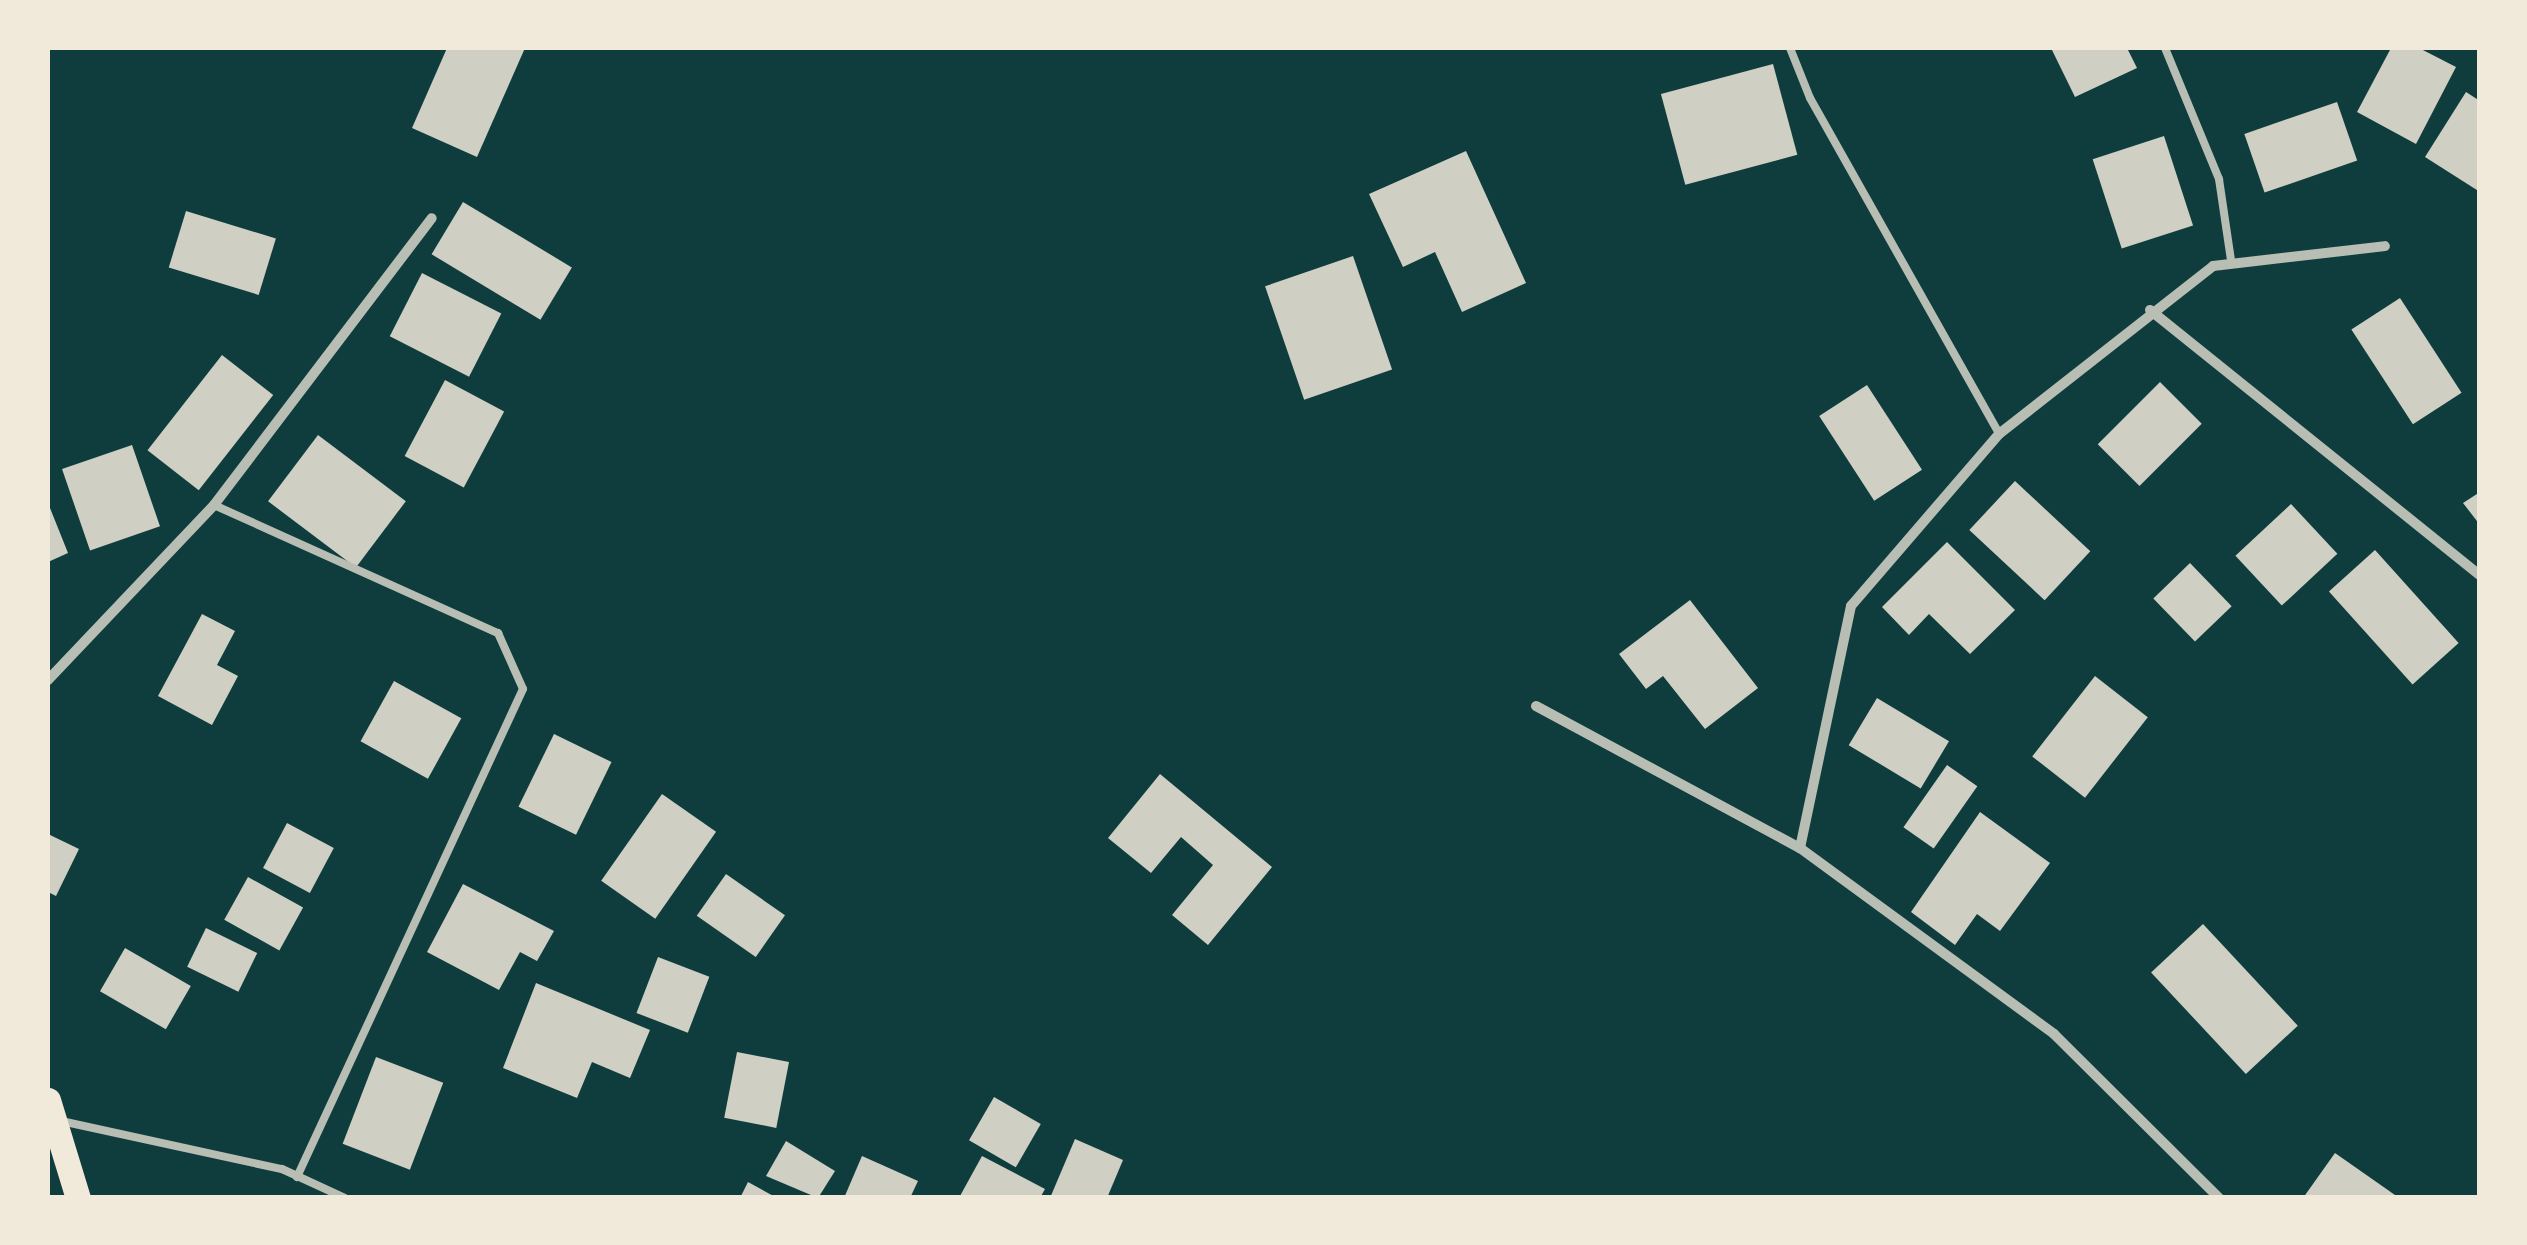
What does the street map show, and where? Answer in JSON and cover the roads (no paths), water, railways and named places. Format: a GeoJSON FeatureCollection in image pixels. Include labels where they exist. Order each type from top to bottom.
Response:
{"type":"FeatureCollection","features":[{"type":"Feature","properties":{"kind":"main road"},"geometry":{"type":"LineString","coordinates":[[54,1110],[78,1198]]}},
{"type":"Feature","properties":{"kind":"street"},"geometry":{"type":"LineString","coordinates":[[48,680],[214,505],[432,218]]}},
{"type":"Feature","properties":{"kind":"street"},"geometry":{"type":"LineString","coordinates":[[1800,848],[1851,606],[1999,434],[2150,310],[2231,260],[2385,246]]}},
{"type":"Feature","properties":{"kind":"street"},"geometry":{"type":"LineString","coordinates":[[2150,310],[2480,576]]}},
{"type":"Feature","properties":{"kind":"street"},"geometry":{"type":"LineString","coordinates":[[1536,706],[1800,848],[2054,1034],[2218,1198]]}},
{"type":"Feature","properties":{"kind":"lane"},"geometry":{"type":"LineString","coordinates":[[1790,48],[1810,98],[1999,434]]}},
{"type":"Feature","properties":{"kind":"lane"},"geometry":{"type":"LineString","coordinates":[[2164,48],[2219,179],[2231,260]]}},
{"type":"Feature","properties":{"kind":"lane"},"geometry":{"type":"LineString","coordinates":[[214,505],[498,633],[523,689],[296,1176]]}},
{"type":"Feature","properties":{"kind":"lane"},"geometry":{"type":"LineString","coordinates":[[54,1110],[296,1176],[344,1198]]}}]}
